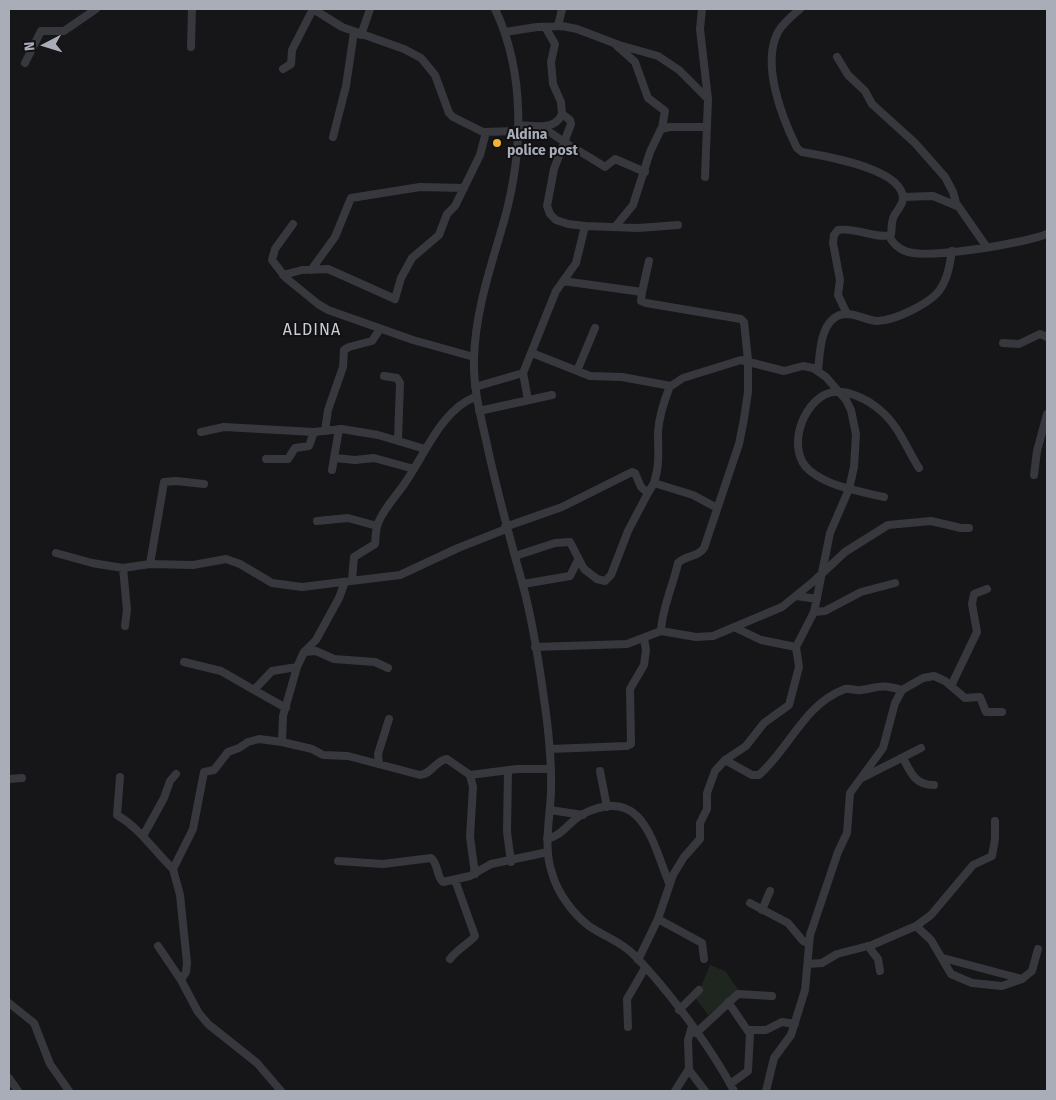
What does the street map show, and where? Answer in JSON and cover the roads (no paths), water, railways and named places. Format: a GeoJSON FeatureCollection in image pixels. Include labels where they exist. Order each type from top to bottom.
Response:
{"type":"FeatureCollection","features":[{"type":"Feature","properties":{"kind":"street"},"geometry":{"type":"LineString","coordinates":[[25,64],[39,32],[42,30],[64,31],[96,9]]}},
{"type":"Feature","properties":{"kind":"street"},"geometry":{"type":"LineString","coordinates":[[191,47],[192,9]]}},
{"type":"Feature","properties":{"kind":"street"},"geometry":{"type":"LineString","coordinates":[[283,69],[290,64],[292,50],[313,9],[357,34],[404,49],[421,58],[435,76],[451,115],[476,129],[486,132],[543,127],[557,122],[562,114],[561,102],[553,84],[551,62],[555,44],[545,27]]}},
{"type":"Feature","properties":{"kind":"street"},"geometry":{"type":"LineString","coordinates":[[333,137],[357,34],[370,9]]}},
{"type":"Feature","properties":{"kind":"street"},"geometry":{"type":"LineString","coordinates":[[495,9],[505,32],[515,68],[518,128],[510,193],[482,298],[474,357],[475,397],[506,528],[523,584],[535,647],[550,749],[550,810],[547,839],[553,877],[568,903],[588,925],[625,947],[645,968],[694,1029],[732,1088],[748,1071],[751,1042],[748,1030],[728,1002]]}},
{"type":"Feature","properties":{"kind":"street"},"geometry":{"type":"LineString","coordinates":[[558,26],[562,9]]}},
{"type":"Feature","properties":{"kind":"street"},"geometry":{"type":"LineString","coordinates":[[702,9],[700,29],[708,99],[705,177]]}},
{"type":"Feature","properties":{"kind":"street"},"geometry":{"type":"LineString","coordinates":[[800,9],[778,32],[772,57],[779,104],[797,148],[802,152],[845,160],[882,175],[896,184],[903,197],[889,236]]}},
{"type":"Feature","properties":{"kind":"street"},"geometry":{"type":"LineString","coordinates":[[505,32],[558,26],[577,29],[615,44],[646,52],[667,62],[694,84],[708,99]]}},
{"type":"Feature","properties":{"kind":"street"},"geometry":{"type":"LineString","coordinates":[[615,44],[635,62],[648,98],[665,110],[662,128],[650,152],[631,209],[615,227]]}},
{"type":"Feature","properties":{"kind":"street"},"geometry":{"type":"LineString","coordinates":[[838,57],[848,75],[865,91],[872,104],[915,143],[945,177],[954,192],[957,206],[986,246]]}},
{"type":"Feature","properties":{"kind":"street"},"geometry":{"type":"LineString","coordinates":[[562,114],[570,120],[571,124],[562,142],[554,169],[547,206],[548,211],[562,222],[585,226],[638,228],[678,225]]}},
{"type":"Feature","properties":{"kind":"street"},"geometry":{"type":"LineString","coordinates":[[543,127],[562,142],[585,152],[605,167],[614,159],[644,172]]}},
{"type":"Feature","properties":{"kind":"street"},"geometry":{"type":"LineString","coordinates":[[662,128],[706,127]]}},
{"type":"Feature","properties":{"kind":"street"},"geometry":{"type":"LineString","coordinates":[[283,275],[330,269],[395,299],[410,260],[439,235],[447,214],[454,206],[480,155],[486,132]]}},
{"type":"Feature","properties":{"kind":"street"},"geometry":{"type":"LineString","coordinates":[[311,270],[335,237],[351,198],[420,187],[464,188]]}},
{"type":"Feature","properties":{"kind":"street"},"geometry":{"type":"LineString","coordinates":[[903,197],[933,196],[957,206]]}},
{"type":"Feature","properties":{"kind":"street"},"geometry":{"type":"LineString","coordinates":[[293,224],[272,254],[273,262],[283,275],[322,307],[380,329],[474,357]]}},
{"type":"Feature","properties":{"kind":"street"},"geometry":{"type":"LineString","coordinates":[[528,400],[523,373],[552,301],[576,262],[585,226]]}},
{"type":"Feature","properties":{"kind":"street"},"geometry":{"type":"LineString","coordinates":[[847,314],[838,298],[840,280],[833,249],[834,235],[838,230],[845,229],[889,236],[894,244],[907,252],[952,251],[1029,240],[1047,234]]}},
{"type":"Feature","properties":{"kind":"street"},"geometry":{"type":"LineString","coordinates":[[818,370],[826,330],[834,318],[847,314],[879,321],[891,319],[914,308],[940,289],[950,265],[952,251]]}},
{"type":"Feature","properties":{"kind":"street"},"geometry":{"type":"LineString","coordinates":[[649,261],[642,292],[642,301],[741,319],[744,322],[748,360],[748,392],[739,444],[702,551],[678,564],[662,615],[661,631]]}},
{"type":"Feature","properties":{"kind":"street"},"geometry":{"type":"LineString","coordinates":[[563,281],[642,292]]}},
{"type":"Feature","properties":{"kind":"street"},"geometry":{"type":"LineString","coordinates":[[577,371],[595,328]]}},
{"type":"Feature","properties":{"kind":"street"},"geometry":{"type":"LineString","coordinates":[[325,431],[328,410],[343,368],[344,350],[372,341],[380,329]]}},
{"type":"Feature","properties":{"kind":"street"},"geometry":{"type":"LineString","coordinates":[[1003,343],[1016,345],[1040,334],[1047,337]]}},
{"type":"Feature","properties":{"kind":"street"},"geometry":{"type":"LineString","coordinates":[[532,353],[590,376],[622,377],[670,386],[676,385],[683,378],[726,363],[748,360],[784,371],[803,366],[818,370],[840,393],[851,410],[856,434],[854,467],[849,489],[830,533],[814,612],[796,647],[799,667],[789,705],[764,723],[746,746],[725,760],[714,771],[707,793],[707,809],[700,823],[700,839],[684,856],[669,883],[658,919],[638,960]]}},
{"type":"Feature","properties":{"kind":"street"},"geometry":{"type":"LineString","coordinates":[[475,387],[523,373]]}},
{"type":"Feature","properties":{"kind":"street"},"geometry":{"type":"LineString","coordinates":[[384,376],[397,378],[400,383],[398,440]]}},
{"type":"Feature","properties":{"kind":"street"},"geometry":{"type":"LineString","coordinates":[[514,556],[568,542],[573,546],[578,560],[597,579],[603,581],[608,579],[628,531],[654,483],[660,462],[658,434],[661,411],[670,386]]}},
{"type":"Feature","properties":{"kind":"street"},"geometry":{"type":"LineString","coordinates":[[884,497],[849,489],[810,470],[803,463],[798,445],[801,427],[810,408],[818,399],[830,392],[850,394],[867,400],[889,419],[919,468]]}},
{"type":"Feature","properties":{"kind":"street"},"geometry":{"type":"LineString","coordinates":[[479,411],[552,395]]}},
{"type":"Feature","properties":{"kind":"street"},"geometry":{"type":"LineString","coordinates":[[282,742],[283,716],[297,667],[304,652],[315,642],[348,581],[354,557],[375,544],[377,526],[444,422],[466,401],[475,397]]}},
{"type":"Feature","properties":{"kind":"street"},"geometry":{"type":"LineString","coordinates":[[1034,475],[1047,414]]}},
{"type":"Feature","properties":{"kind":"street"},"geometry":{"type":"LineString","coordinates":[[201,432],[224,427],[314,432],[339,429],[398,440],[425,449]]}},
{"type":"Feature","properties":{"kind":"street"},"geometry":{"type":"LineString","coordinates":[[332,470],[339,429]]}},
{"type":"Feature","properties":{"kind":"street"},"geometry":{"type":"LineString","coordinates":[[266,459],[288,459],[295,448],[309,446],[314,432]]}},
{"type":"Feature","properties":{"kind":"street"},"geometry":{"type":"LineString","coordinates":[[334,458],[355,460],[374,458],[414,470]]}},
{"type":"Feature","properties":{"kind":"street"},"geometry":{"type":"LineString","coordinates":[[56,553],[92,563],[123,568],[150,564],[193,565],[226,560],[236,562],[272,583],[302,587],[410,572],[458,548],[562,507],[632,472],[635,473],[641,487],[648,493]]}},
{"type":"Feature","properties":{"kind":"street"},"geometry":{"type":"LineString","coordinates":[[150,564],[164,482],[176,480],[204,484]]}},
{"type":"Feature","properties":{"kind":"street"},"geometry":{"type":"LineString","coordinates":[[654,483],[693,495],[717,508]]}},
{"type":"Feature","properties":{"kind":"street"},"geometry":{"type":"LineString","coordinates":[[317,521],[348,518],[377,526]]}},
{"type":"Feature","properties":{"kind":"street"},"geometry":{"type":"LineString","coordinates":[[535,647],[627,644],[661,631],[702,637],[714,636],[782,607],[797,596],[845,552],[888,526],[931,521],[969,528]]}},
{"type":"Feature","properties":{"kind":"street"},"geometry":{"type":"LineString","coordinates":[[523,584],[570,576],[578,560]]}},
{"type":"Feature","properties":{"kind":"street"},"geometry":{"type":"LineString","coordinates":[[123,568],[126,610],[125,626]]}},
{"type":"Feature","properties":{"kind":"street"},"geometry":{"type":"LineString","coordinates":[[814,612],[825,611],[861,592],[895,583]]}},
{"type":"Feature","properties":{"kind":"street"},"geometry":{"type":"LineString","coordinates":[[951,686],[977,632],[972,604],[974,594],[986,589]]}},
{"type":"Feature","properties":{"kind":"street"},"geometry":{"type":"LineString","coordinates":[[797,596],[817,599]]}},
{"type":"Feature","properties":{"kind":"street"},"geometry":{"type":"LineString","coordinates":[[736,628],[761,640],[796,647]]}},
{"type":"Feature","properties":{"kind":"street"},"geometry":{"type":"LineString","coordinates":[[550,749],[588,749],[627,746],[631,744],[630,689],[644,665],[646,650],[644,638]]}},
{"type":"Feature","properties":{"kind":"street"},"geometry":{"type":"LineString","coordinates":[[315,642],[316,651]]}},
{"type":"Feature","properties":{"kind":"street"},"geometry":{"type":"LineString","coordinates":[[304,652],[316,651],[334,659],[375,662],[388,668]]}},
{"type":"Feature","properties":{"kind":"street"},"geometry":{"type":"LineString","coordinates":[[184,662],[221,671],[286,708]]}},
{"type":"Feature","properties":{"kind":"street"},"geometry":{"type":"LineString","coordinates":[[254,690],[272,671],[297,667]]}},
{"type":"Feature","properties":{"kind":"street"},"geometry":{"type":"LineString","coordinates":[[766,1091],[774,1058],[791,1035],[805,990],[809,944],[838,852],[847,833],[850,794],[884,748],[895,703],[902,690],[910,684],[928,677],[940,678],[965,698],[980,697],[986,712],[1002,712]]}},
{"type":"Feature","properties":{"kind":"street"},"geometry":{"type":"LineString","coordinates":[[725,760],[752,775],[759,775],[779,755],[808,714],[820,703],[846,689],[859,690],[880,685],[902,690]]}},
{"type":"Feature","properties":{"kind":"street"},"geometry":{"type":"LineString","coordinates":[[380,764],[378,754],[389,719]]}},
{"type":"Feature","properties":{"kind":"street"},"geometry":{"type":"LineString","coordinates":[[173,869],[193,830],[204,772],[214,770],[228,752],[251,740],[259,739],[282,742],[323,754],[346,756],[423,775],[445,759],[455,763],[470,775],[473,782],[470,837],[475,874]]}},
{"type":"Feature","properties":{"kind":"street"},"geometry":{"type":"LineString","coordinates":[[864,777],[921,748]]}},
{"type":"Feature","properties":{"kind":"street"},"geometry":{"type":"LineString","coordinates":[[903,758],[915,780],[924,785],[934,786]]}},
{"type":"Feature","properties":{"kind":"street"},"geometry":{"type":"LineString","coordinates":[[470,775],[508,770],[550,769]]}},
{"type":"Feature","properties":{"kind":"street"},"geometry":{"type":"LineString","coordinates":[[508,770],[507,832],[511,862]]}},
{"type":"Feature","properties":{"kind":"street"},"geometry":{"type":"LineString","coordinates":[[600,771],[607,808]]}},
{"type":"Feature","properties":{"kind":"street"},"geometry":{"type":"LineString","coordinates":[[143,836],[164,798],[170,781],[176,774]]}},
{"type":"Feature","properties":{"kind":"street"},"geometry":{"type":"LineString","coordinates":[[120,777],[117,815],[134,826],[173,869],[180,899],[187,963],[186,972],[181,980]]}},
{"type":"Feature","properties":{"kind":"street"},"geometry":{"type":"LineString","coordinates":[[9,779],[22,778]]}},
{"type":"Feature","properties":{"kind":"street"},"geometry":{"type":"LineString","coordinates":[[550,810],[583,814],[618,806],[626,808],[647,826],[669,883]]}},
{"type":"Feature","properties":{"kind":"street"},"geometry":{"type":"LineString","coordinates":[[547,839],[560,835],[583,814]]}},
{"type":"Feature","properties":{"kind":"street"},"geometry":{"type":"LineString","coordinates":[[808,964],[822,963],[837,954],[868,946],[916,926],[930,915],[973,866],[992,856],[995,839],[995,820]]}},
{"type":"Feature","properties":{"kind":"street"},"geometry":{"type":"LineString","coordinates":[[338,860],[383,864],[431,858],[434,861],[440,881],[455,880],[475,874],[488,866],[548,852]]}},
{"type":"Feature","properties":{"kind":"street"},"geometry":{"type":"LineString","coordinates":[[450,959],[462,945],[473,940],[475,936],[455,880]]}},
{"type":"Feature","properties":{"kind":"street"},"geometry":{"type":"LineString","coordinates":[[762,910],[770,891]]}},
{"type":"Feature","properties":{"kind":"street"},"geometry":{"type":"LineString","coordinates":[[750,903],[788,923],[803,942],[809,944]]}},
{"type":"Feature","properties":{"kind":"street"},"geometry":{"type":"LineString","coordinates":[[658,919],[702,943],[704,959]]}},
{"type":"Feature","properties":{"kind":"street"},"geometry":{"type":"LineString","coordinates":[[916,926],[931,940],[951,974],[972,983],[1002,986],[1022,979],[1032,971],[1038,949]]}},
{"type":"Feature","properties":{"kind":"street"},"geometry":{"type":"LineString","coordinates":[[158,946],[181,980],[204,1020],[257,1063],[281,1091]]}},
{"type":"Feature","properties":{"kind":"street"},"geometry":{"type":"LineString","coordinates":[[868,946],[878,959],[880,971]]}},
{"type":"Feature","properties":{"kind":"street"},"geometry":{"type":"LineString","coordinates":[[943,958],[1022,979]]}},
{"type":"Feature","properties":{"kind":"street"},"geometry":{"type":"LineString","coordinates":[[628,1027],[627,999],[645,968]]}},
{"type":"Feature","properties":{"kind":"street"},"geometry":{"type":"LineString","coordinates":[[679,1010],[699,990]]}},
{"type":"Feature","properties":{"kind":"street"},"geometry":{"type":"LineString","coordinates":[[675,1091],[689,1070],[688,1035],[694,1029],[740,994],[772,996]]}},
{"type":"Feature","properties":{"kind":"street"},"geometry":{"type":"LineString","coordinates":[[9,1002],[34,1023],[50,1064],[69,1091]]}},
{"type":"Feature","properties":{"kind":"street"},"geometry":{"type":"LineString","coordinates":[[748,1030],[766,1030],[783,1022],[795,1024]]}},
{"type":"Feature","properties":{"kind":"street"},"geometry":{"type":"LineString","coordinates":[[689,1070],[705,1091]]}},
{"type":"Feature","properties":{"kind":"street"},"geometry":{"type":"LineString","coordinates":[[9,1078],[18,1091]]}},
{"type":"Feature","properties":{"kind":"place","name":"Aldina police post"},"geometry":{"type":"Point","coordinates":[497,143]}},
{"type":"Feature","properties":{"kind":"district","name":"ALDINA"},"geometry":{"type":"Point","coordinates":[312,331]}}]}
